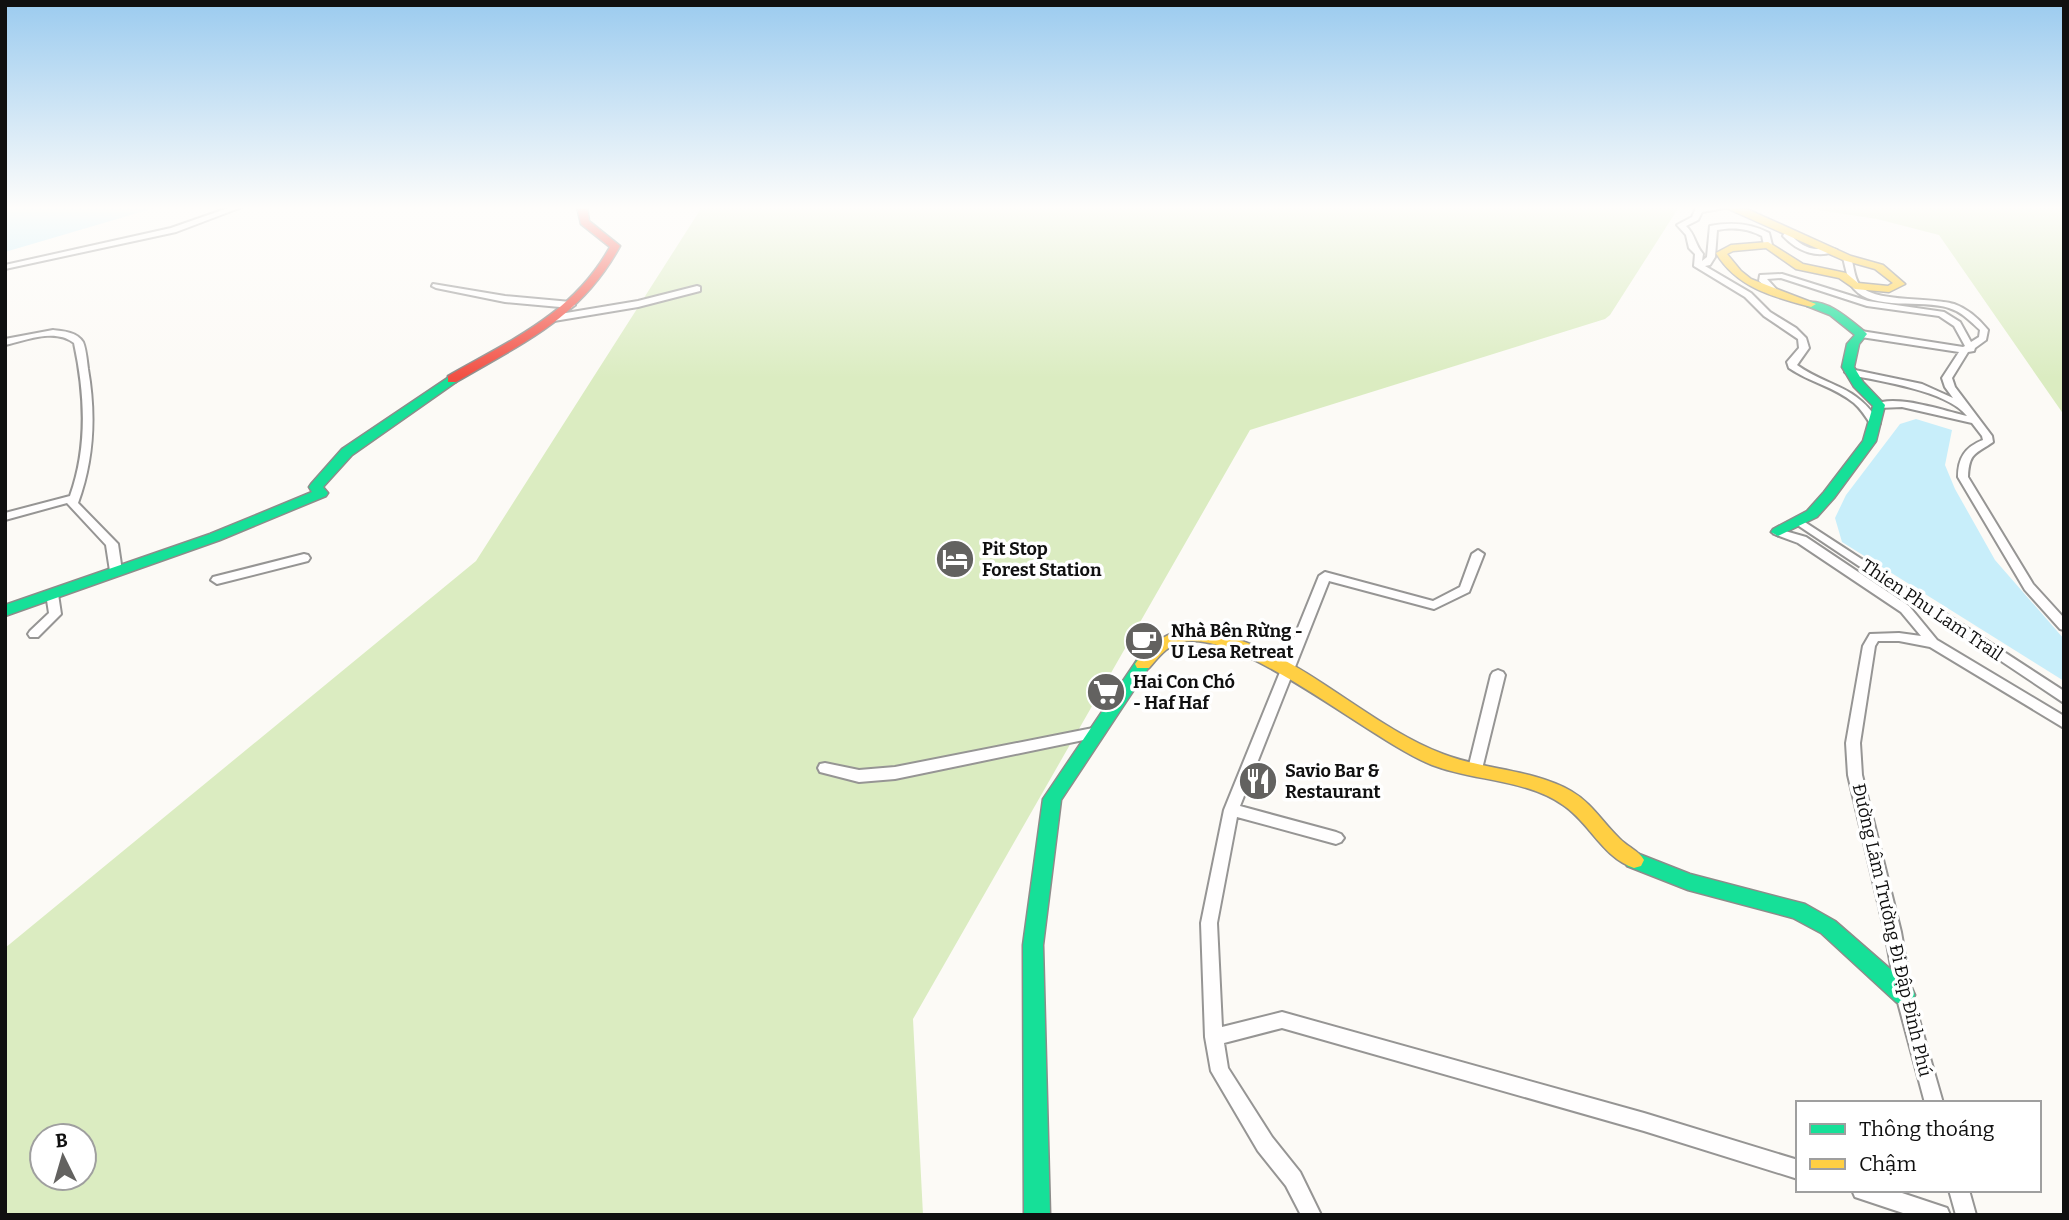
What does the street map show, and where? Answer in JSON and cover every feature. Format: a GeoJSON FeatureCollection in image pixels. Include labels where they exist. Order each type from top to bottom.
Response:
{"type":"FeatureCollection","features":[{"type":"Feature","properties":{"kind":"street"},"geometry":{"type":"LineString","coordinates":[[5,611],[215,537],[321,493],[316,487],[320,479],[358,444],[414,402],[554,318],[598,279],[606,264]]}},
{"type":"Feature","properties":{"kind":"street"},"geometry":{"type":"LineString","coordinates":[[1698,264],[1748,295],[1767,314],[1798,334],[1804,348],[1792,362],[1792,366],[1852,394],[1867,409],[1875,423]]}},
{"type":"Feature","properties":{"kind":"street"},"geometry":{"type":"LineString","coordinates":[[1727,264],[1736,274],[1830,311],[1861,334],[1968,350]]}},
{"type":"Feature","properties":{"kind":"street"},"geometry":{"type":"LineString","coordinates":[[1796,264],[1842,275],[1868,294],[1938,302],[1973,317],[1984,332],[1983,338],[1968,350],[1947,382],[1988,442],[1967,452],[1963,463],[1963,477],[2029,587],[2064,626]]}},
{"type":"Feature","properties":{"kind":"street"},"geometry":{"type":"LineString","coordinates":[[1845,264],[1855,286]]}},
{"type":"Feature","properties":{"kind":"street"},"geometry":{"type":"LineString","coordinates":[[1855,286],[1889,289],[1900,284],[1879,267],[1870,264]]}},
{"type":"Feature","properties":{"kind":"street"},"geometry":{"type":"LineString","coordinates":[[1774,291],[1763,281],[1763,277],[1783,276],[1827,292],[1902,310],[1935,313],[1949,318],[1961,330],[1968,350]]}},
{"type":"Feature","properties":{"kind":"street"},"geometry":{"type":"LineString","coordinates":[[436,286],[505,299],[571,305]]}},
{"type":"Feature","properties":{"kind":"street"},"geometry":{"type":"LineString","coordinates":[[554,318],[638,304],[697,289]]}},
{"type":"Feature","properties":{"kind":"street"},"geometry":{"type":"LineString","coordinates":[[1810,304],[1827,292]]}},
{"type":"Feature","properties":{"kind":"street"},"geometry":{"type":"LineString","coordinates":[[1898,298],[1926,306],[1902,310]]}},
{"type":"Feature","properties":{"kind":"street"},"geometry":{"type":"LineString","coordinates":[[5,342],[58,333],[74,337],[78,342],[89,403],[85,448],[72,504],[112,544],[116,571]]}},
{"type":"Feature","properties":{"kind":"street"},"geometry":{"type":"LineString","coordinates":[[1861,334],[1853,344],[1849,358],[1850,372],[1879,404],[1902,404],[1976,421]]}},
{"type":"Feature","properties":{"kind":"street"},"geometry":{"type":"LineString","coordinates":[[1850,372],[1911,383],[1966,407]]}},
{"type":"Feature","properties":{"kind":"street"},"geometry":{"type":"LineString","coordinates":[[1778,533],[1812,514],[1842,478],[1869,441],[1879,404]]}},
{"type":"Feature","properties":{"kind":"street"},"geometry":{"type":"LineString","coordinates":[[5,517],[74,498]]}},
{"type":"Feature","properties":{"kind":"street","name":"Thien Phu Lam Trail"},"geometry":{"type":"LineString","coordinates":[[1800,522],[2064,698]]}},
{"type":"Feature","properties":{"kind":"street"},"geometry":{"type":"LineString","coordinates":[[1778,533],[1802,540],[1905,609],[1933,643]]}},
{"type":"Feature","properties":{"kind":"street"},"geometry":{"type":"LineString","coordinates":[[1311,1215],[1293,1179],[1265,1144],[1220,1071],[1214,1037],[1209,923],[1231,810],[1325,576],[1434,605],[1465,589],[1478,554]]}},
{"type":"Feature","properties":{"kind":"street"},"geometry":{"type":"LineString","coordinates":[[217,580],[304,558]]}},
{"type":"Feature","properties":{"kind":"street"},"geometry":{"type":"LineString","coordinates":[[34,634],[55,614],[52,594]]}},
{"type":"Feature","properties":{"kind":"street"},"geometry":{"type":"LineString","coordinates":[[1037,1215],[1033,1001],[1037,896],[1052,799],[1093,733],[1156,649],[1180,636],[1196,635],[1229,644],[1288,670],[1423,754],[1561,794],[1587,814],[1600,832],[1624,855],[1651,868],[1688,882],[1798,910],[1828,927],[1904,995]]}},
{"type":"Feature","properties":{"kind":"street","name":"Đường Lâm Trường Đi Đập Đỉnh Phú"},"geometry":{"type":"LineString","coordinates":[[1933,1101],[1904,995],[1893,932],[1862,811],[1853,743],[1868,646],[1874,637],[1899,636],[1933,643],[2064,723]]}},
{"type":"Feature","properties":{"kind":"street"},"geometry":{"type":"LineString","coordinates":[[1475,769],[1498,675]]}},
{"type":"Feature","properties":{"kind":"street"},"geometry":{"type":"LineString","coordinates":[[825,768],[859,776],[895,773],[1093,733]]}},
{"type":"Feature","properties":{"kind":"street"},"geometry":{"type":"LineString","coordinates":[[1231,810],[1336,838]]}},
{"type":"Feature","properties":{"kind":"street"},"geometry":{"type":"LineString","coordinates":[[1214,1037],[1282,1020],[1644,1122],[1796,1169]]}},
{"type":"Feature","properties":{"kind":"street"},"geometry":{"type":"LineString","coordinates":[[1868,1192],[1940,1215]]}},
{"type":"Feature","properties":{"kind":"street"},"geometry":{"type":"LineString","coordinates":[[1960,1192],[1966,1215]]}},
{"type":"Feature","properties":{"kind":"green space"},"geometry":{"type":"Polygon","coordinates":[[[666,264],[1643,264],[1605,319],[1250,430],[913,1019],[923,1215],[5,1215],[5,948],[476,561],[666,264]]]}},
{"type":"Feature","properties":{"kind":"green space"},"geometry":{"type":"Polygon","coordinates":[[[1959,264],[2064,264],[2064,415],[1959,264]]]}},
{"type":"Feature","properties":{"kind":"water"},"geometry":{"type":"Polygon","coordinates":[[[1916,419],[1952,430],[1945,465],[1955,489],[1995,560],[2064,639],[2064,681],[1842,542],[1835,518],[1846,495],[1900,424],[1916,419]]]}},
{"type":"Feature","properties":{"kind":"traffic: fast"},"geometry":{"type":"LineString","coordinates":[[1778,532],[1812,514],[1829,495],[1869,441],[1879,405],[1858,384],[1848,367],[1853,344],[1861,334],[1834,313],[1811,304]]}},
{"type":"Feature","properties":{"kind":"traffic: fast"},"geometry":{"type":"LineString","coordinates":[[5,611],[215,537],[321,493],[316,487],[347,452],[452,379]]}},
{"type":"Feature","properties":{"kind":"traffic: fast"},"geometry":{"type":"LineString","coordinates":[[1037,1215],[1033,945],[1052,799],[1143,664]]}},
{"type":"Feature","properties":{"kind":"traffic: fast"},"geometry":{"type":"LineString","coordinates":[[1634,860],[1688,882],[1798,910],[1828,927],[1904,995]]}},
{"type":"Feature","properties":{"kind":"traffic: slow"},"geometry":{"type":"LineString","coordinates":[[1728,264],[1748,281],[1760,287],[1811,304]]}},
{"type":"Feature","properties":{"kind":"traffic: slow"},"geometry":{"type":"LineString","coordinates":[[1796,264],[1842,275],[1855,286],[1889,289],[1900,284],[1879,267],[1868,264]]}},
{"type":"Feature","properties":{"kind":"traffic: slow"},"geometry":{"type":"LineString","coordinates":[[1143,664],[1160,647],[1181,636],[1205,636],[1235,645],[1303,680],[1422,753],[1438,760],[1526,782],[1560,794],[1580,808],[1614,845],[1634,860]]}},
{"type":"Feature","properties":{"kind":"traffic: jam"},"geometry":{"type":"LineString","coordinates":[[452,379],[522,339],[566,309],[585,291],[605,264]]}},
{"type":"Feature","properties":{"kind":"place","name":"Pit Stop Forest Station"},"geometry":{"type":"Point","coordinates":[955,559]}},
{"type":"Feature","properties":{"kind":"place","name":"Nhà Bên Rừng - U Lesa Retreat"},"geometry":{"type":"Point","coordinates":[1144,641]}},
{"type":"Feature","properties":{"kind":"place","name":"Hai Con Chó - Haf Haf"},"geometry":{"type":"Point","coordinates":[1106,692]}},
{"type":"Feature","properties":{"kind":"place","name":"Savio Bar & Restaurant"},"geometry":{"type":"Point","coordinates":[1258,781]}}]}
